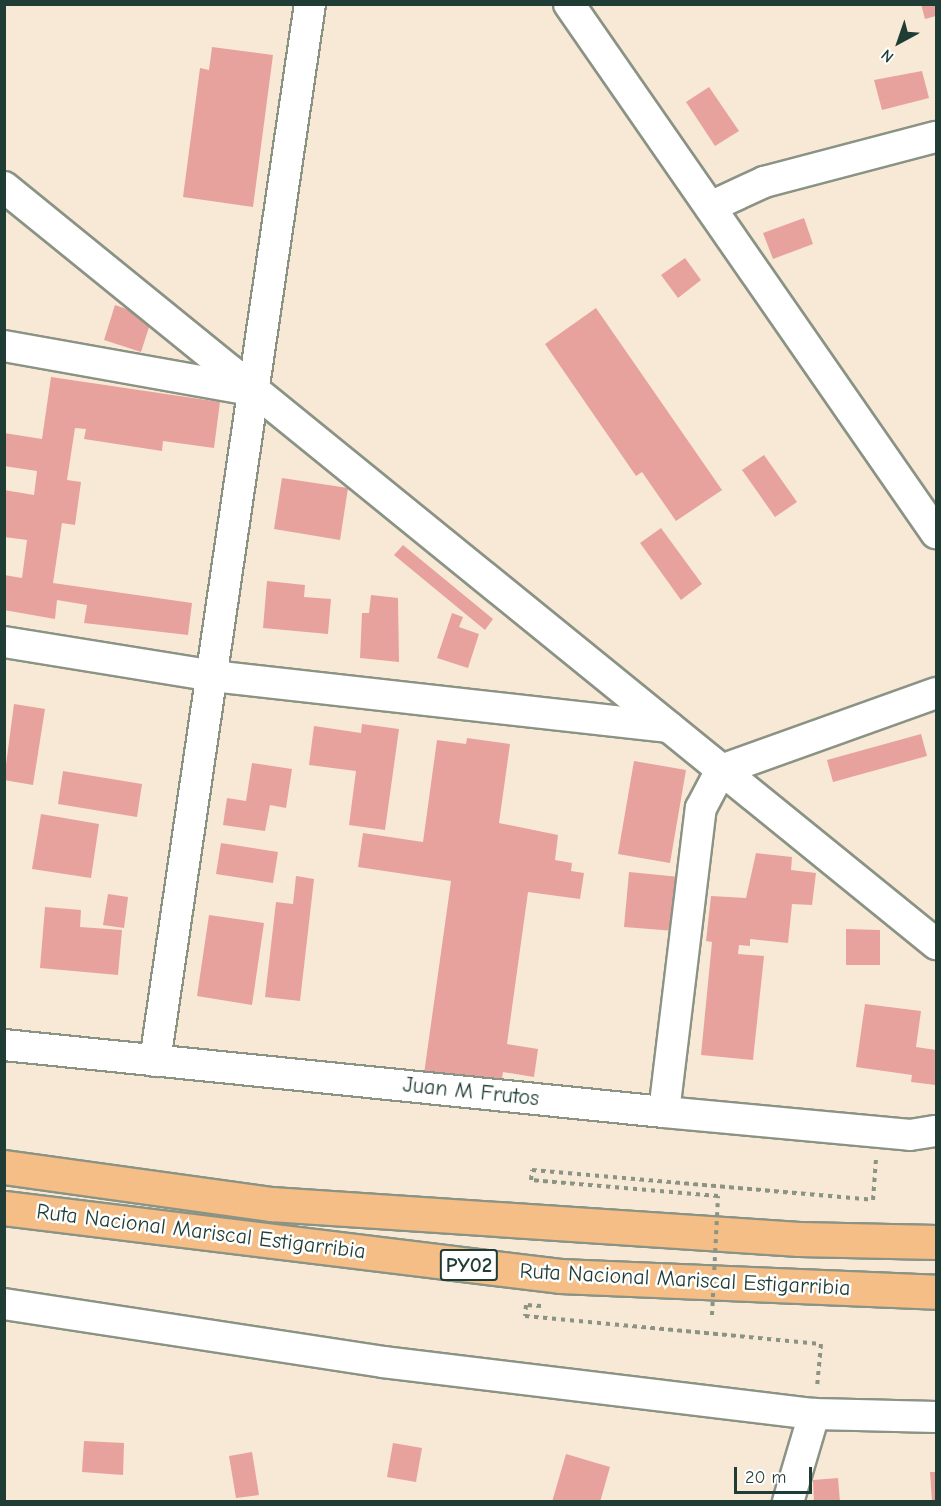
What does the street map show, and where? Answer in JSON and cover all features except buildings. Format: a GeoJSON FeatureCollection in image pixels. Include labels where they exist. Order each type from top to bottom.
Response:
{"type":"FeatureCollection","features":[{"type":"Feature","properties":{"kind":"highway","name":"Ruta Nacional Mariscal Estigarribia"},"geometry":{"type":"LineString","coordinates":[[4,1167],[271,1204],[936,1242]]}},
{"type":"Feature","properties":{"kind":"highway","name":"Ruta Nacional Mariscal Estigarribia"},"geometry":{"type":"LineString","coordinates":[[4,1208],[560,1276],[936,1292]]}},
{"type":"Feature","properties":{"kind":"street"},"geometry":{"type":"LineString","coordinates":[[155,1061],[310,4]]}},
{"type":"Feature","properties":{"kind":"street"},"geometry":{"type":"LineString","coordinates":[[569,4],[936,533]]}},
{"type":"Feature","properties":{"kind":"street"},"geometry":{"type":"LineString","coordinates":[[710,207],[764,182],[936,137]]}},
{"type":"Feature","properties":{"kind":"street"},"geometry":{"type":"LineString","coordinates":[[4,187],[936,944]]}},
{"type":"Feature","properties":{"kind":"street"},"geometry":{"type":"LineString","coordinates":[[4,346],[253,390]]}},
{"type":"Feature","properties":{"kind":"street"},"geometry":{"type":"LineString","coordinates":[[4,642],[213,676],[669,727]]}},
{"type":"Feature","properties":{"kind":"street"},"geometry":{"type":"LineString","coordinates":[[664,1112],[701,808],[721,770],[936,693]]}},
{"type":"Feature","properties":{"kind":"street","name":"Juan M Frutos"},"geometry":{"type":"LineString","coordinates":[[4,1045],[664,1112],[878,1131],[936,1131]]}},
{"type":"Feature","properties":{"kind":"street"},"geometry":{"type":"LineString","coordinates":[[4,1304],[383,1362],[814,1414],[936,1417]]}},
{"type":"Feature","properties":{"kind":"street"},"geometry":{"type":"LineString","coordinates":[[788,1502],[814,1414]]}},
{"type":"Feature","properties":{"kind":"path"},"geometry":{"type":"LineString","coordinates":[[701,1314],[712,1315],[718,1196],[531,1180],[532,1170],[873,1200],[878,1131]]}},
{"type":"Feature","properties":{"kind":"path"},"geometry":{"type":"LineString","coordinates":[[549,1306],[526,1305],[525,1316],[821,1344],[814,1414]]}}]}
